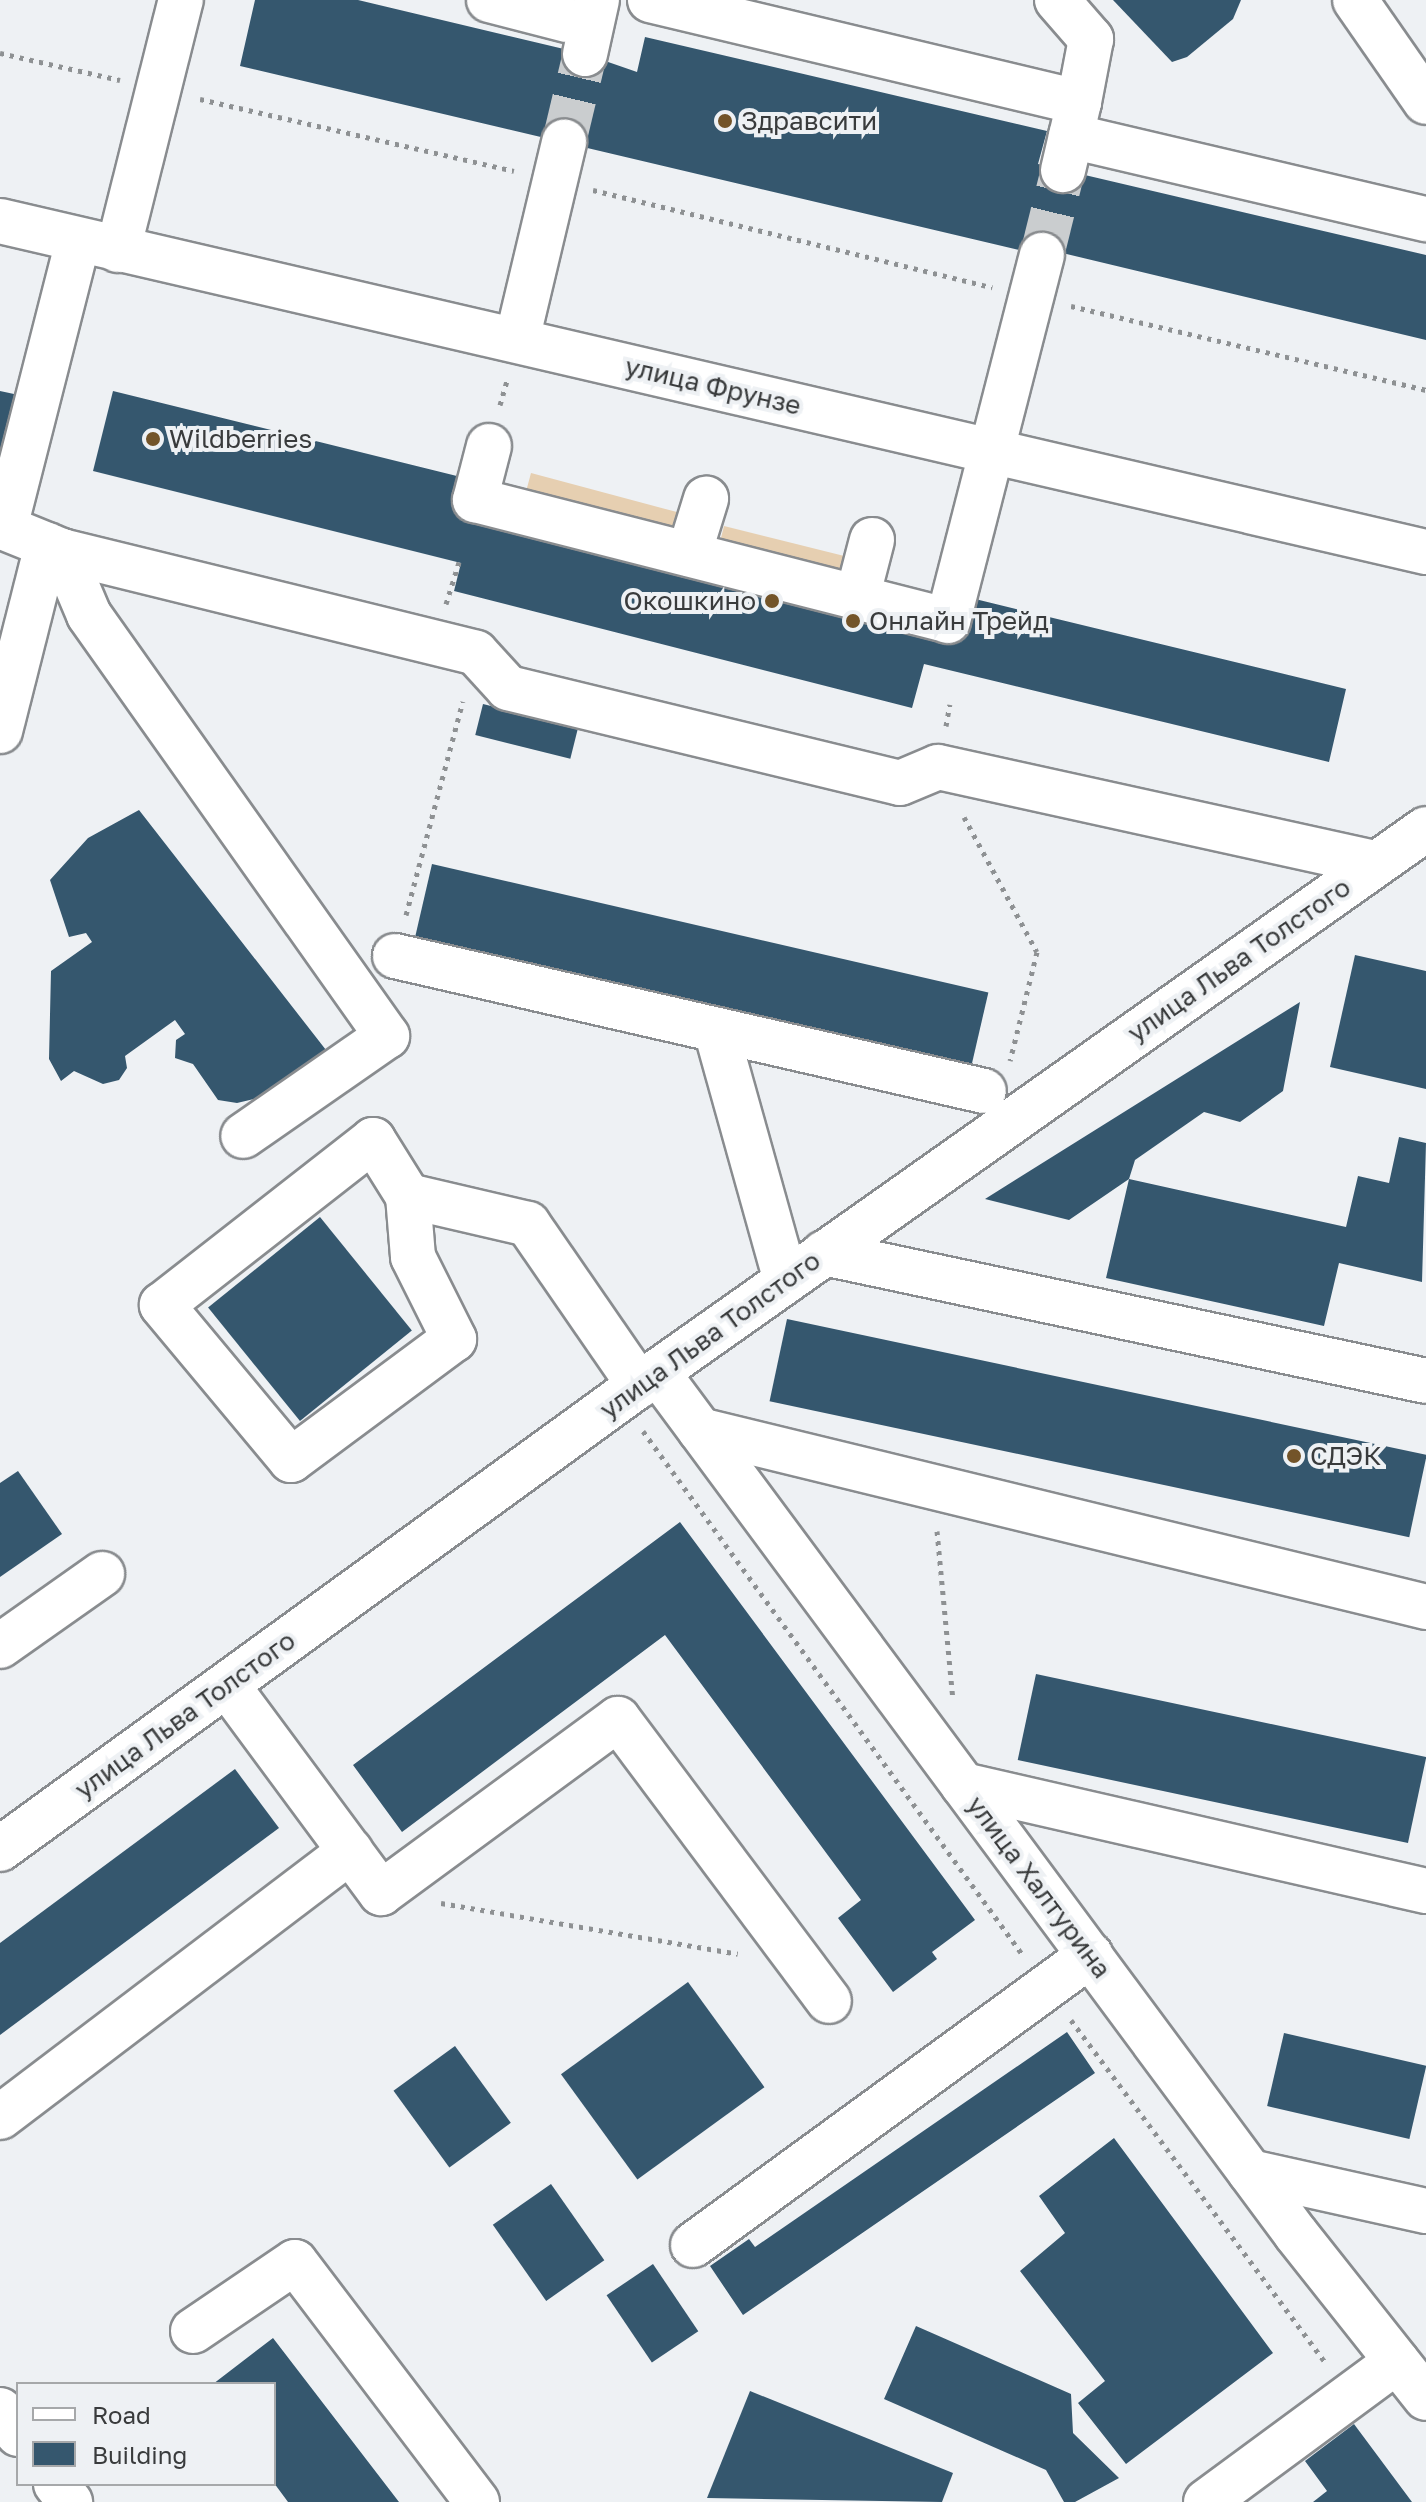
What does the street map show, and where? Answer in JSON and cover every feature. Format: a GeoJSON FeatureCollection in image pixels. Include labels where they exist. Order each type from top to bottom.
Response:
{"type":"FeatureCollection","features":[{"type":"Feature","properties":{"kind":"street"},"geometry":{"type":"LineString","coordinates":[[181,0],[158,89],[98,246],[3,528],[55,548],[476,653],[508,688],[900,783],[938,767],[1375,863]]}},
{"type":"Feature","properties":{"kind":"street"},"geometry":{"type":"LineString","coordinates":[[489,0],[583,25]]}},
{"type":"Feature","properties":{"kind":"street"},"geometry":{"type":"LineString","coordinates":[[650,0],[1071,136],[1426,219]]}},
{"type":"Feature","properties":{"kind":"street"},"geometry":{"type":"LineString","coordinates":[[1057,0],[1091,39],[1071,136]]}},
{"type":"Feature","properties":{"kind":"street"},"geometry":{"type":"LineString","coordinates":[[1355,0],[1426,102]]}},
{"type":"Feature","properties":{"kind":"street"},"geometry":{"type":"LineString","coordinates":[[517,340],[560,161]]}},
{"type":"Feature","properties":{"kind":"street","name":"улица Фрунзе"},"geometry":{"type":"LineString","coordinates":[[0,221],[1426,552]]}},
{"type":"Feature","properties":{"kind":"street"},"geometry":{"type":"LineString","coordinates":[[489,446],[475,500],[948,621],[1042,255]]}},
{"type":"Feature","properties":{"kind":"street"},"geometry":{"type":"LineString","coordinates":[[689,554],[706,499]]}},
{"type":"Feature","properties":{"kind":"street"},"geometry":{"type":"LineString","coordinates":[[857,598],[872,540]]}},
{"type":"Feature","properties":{"kind":"street"},"geometry":{"type":"LineString","coordinates":[[0,731],[55,548]]}},
{"type":"Feature","properties":{"kind":"street"},"geometry":{"type":"LineString","coordinates":[[55,548],[89,615],[387,1036],[243,1136]]}},
{"type":"Feature","properties":{"kind":"street","name":"улица Льва Толстого"},"geometry":{"type":"LineString","coordinates":[[0,1849],[786,1280],[1375,863],[1425,831]]}},
{"type":"Feature","properties":{"kind":"street"},"geometry":{"type":"LineString","coordinates":[[395,956],[716,1030],[996,1081]]}},
{"type":"Feature","properties":{"kind":"street"},"geometry":{"type":"LineString","coordinates":[[716,1030],[786,1280]]}},
{"type":"Feature","properties":{"kind":"street"},"geometry":{"type":"LineString","coordinates":[[373,1140],[408,1196],[413,1257],[454,1339],[291,1460],[162,1305],[373,1140]]}},
{"type":"Feature","properties":{"kind":"street","name":"улица Халтурина"},"geometry":{"type":"LineString","coordinates":[[408,1196],[528,1224],[638,1386],[700,1430],[1250,2172],[1426,2398]]}},
{"type":"Feature","properties":{"kind":"street"},"geometry":{"type":"LineString","coordinates":[[824,1253],[1426,1381]]}},
{"type":"Feature","properties":{"kind":"street"},"geometry":{"type":"LineString","coordinates":[[700,1430],[1426,1607]]}},
{"type":"Feature","properties":{"kind":"street"},"geometry":{"type":"LineString","coordinates":[[0,1646],[102,1574]]}},
{"type":"Feature","properties":{"kind":"street"},"geometry":{"type":"LineString","coordinates":[[227,1685],[381,1893],[618,1719],[829,2001]]}},
{"type":"Feature","properties":{"kind":"street"},"geometry":{"type":"LineString","coordinates":[[963,1785],[1426,1891]]}},
{"type":"Feature","properties":{"kind":"street"},"geometry":{"type":"LineString","coordinates":[[0,2117],[350,1851]]}},
{"type":"Feature","properties":{"kind":"street"},"geometry":{"type":"LineString","coordinates":[[693,2245],[1090,1955]]}},
{"type":"Feature","properties":{"kind":"street"},"geometry":{"type":"LineString","coordinates":[[1250,2172],[1426,2211]]}},
{"type":"Feature","properties":{"kind":"street"},"geometry":{"type":"LineString","coordinates":[[193,2331],[295,2262],[477,2502]]}},
{"type":"Feature","properties":{"kind":"street"},"geometry":{"type":"LineString","coordinates":[[1206,2502],[1397,2361]]}},
{"type":"Feature","properties":{"kind":"street"},"geometry":{"type":"LineString","coordinates":[[0,2410],[16,2431]]}},
{"type":"Feature","properties":{"kind":"street"},"geometry":{"type":"LineString","coordinates":[[58,2486],[70,2502]]}},
{"type":"Feature","properties":{"kind":"path"},"geometry":{"type":"LineString","coordinates":[[0,53],[158,89],[560,161],[1032,297],[1426,390]]}},
{"type":"Feature","properties":{"kind":"path"},"geometry":{"type":"LineString","coordinates":[[489,446],[517,340]]}},
{"type":"Feature","properties":{"kind":"path"},"geometry":{"type":"LineString","coordinates":[[395,956],[476,653]]}},
{"type":"Feature","properties":{"kind":"path"},"geometry":{"type":"LineString","coordinates":[[938,767],[1037,952],[996,1081]]}},
{"type":"Feature","properties":{"kind":"path"},"geometry":{"type":"LineString","coordinates":[[638,1386],[1046,1987],[1349,2395]]}},
{"type":"Feature","properties":{"kind":"path"},"geometry":{"type":"LineString","coordinates":[[943,1490],[935,1545],[955,1710]]}},
{"type":"Feature","properties":{"kind":"path"},"geometry":{"type":"LineString","coordinates":[[381,1893],[802,1964]]}},
{"type":"Feature","properties":{"kind":"shaded area"},"geometry":{"type":"Polygon","coordinates":[[[531,473],[681,513],[675,535],[525,495],[531,473]]]}},
{"type":"Feature","properties":{"kind":"shaded area"},"geometry":{"type":"Polygon","coordinates":[[[724,526],[845,556],[840,577],[719,546],[724,526]]]}},
{"type":"Feature","properties":{"kind":"building"},"geometry":{"type":"Polygon","coordinates":[[[255,0],[358,0],[585,54],[637,72],[645,37],[1047,131],[1038,164],[1426,255],[1426,340],[1054,251],[1053,258],[240,66],[255,0]]]}},
{"type":"Feature","properties":{"kind":"building"},"geometry":{"type":"Polygon","coordinates":[[[1113,0],[1241,0],[1233,19],[1187,57],[1172,62],[1113,0]]]}},
{"type":"Feature","properties":{"kind":"building"},"geometry":{"type":"Polygon","coordinates":[[[0,391],[28,397],[0,492],[0,391]]]}},
{"type":"Feature","properties":{"kind":"building"},"geometry":{"type":"Polygon","coordinates":[[[113,391],[477,481],[931,632],[967,597],[1346,689],[1329,762],[924,664],[912,708],[454,591],[461,563],[93,471],[113,391]]]}},
{"type":"Feature","properties":{"kind":"building"},"geometry":{"type":"Polygon","coordinates":[[[483,704],[578,728],[570,759],[475,735],[483,704]]]}},
{"type":"Feature","properties":{"kind":"building"},"geometry":{"type":"Polygon","coordinates":[[[139,810],[333,1059],[267,1096],[237,1103],[218,1100],[193,1064],[175,1058],[176,1040],[185,1034],[175,1020],[125,1056],[127,1068],[119,1080],[103,1084],[74,1071],[61,1081],[49,1059],[51,971],[92,942],[86,933],[69,937],[50,880],[88,838],[139,810]]]}},
{"type":"Feature","properties":{"kind":"building"},"geometry":{"type":"Polygon","coordinates":[[[432,864],[988,992],[971,1066],[415,937],[432,864]]]}},
{"type":"Feature","properties":{"kind":"building"},"geometry":{"type":"Polygon","coordinates":[[[1355,955],[1426,971],[1426,1089],[1330,1067],[1355,955]]]}},
{"type":"Feature","properties":{"kind":"building"},"geometry":{"type":"Polygon","coordinates":[[[1300,1002],[1283,1091],[1240,1122],[1204,1112],[1135,1160],[1129,1179],[1069,1220],[985,1199],[1300,1002]]]}},
{"type":"Feature","properties":{"kind":"building"},"geometry":{"type":"Polygon","coordinates":[[[1399,1137],[1426,1143],[1422,1282],[1339,1263],[1324,1326],[1106,1278],[1129,1179],[1346,1227],[1358,1176],[1389,1183],[1399,1137]]]}},
{"type":"Feature","properties":{"kind":"building"},"geometry":{"type":"Polygon","coordinates":[[[320,1217],[412,1330],[300,1421],[208,1308],[320,1217]]]}},
{"type":"Feature","properties":{"kind":"building"},"geometry":{"type":"Polygon","coordinates":[[[787,1319],[1426,1455],[1409,1537],[770,1401],[787,1319]]]}},
{"type":"Feature","properties":{"kind":"building"},"geometry":{"type":"Polygon","coordinates":[[[18,1471],[62,1534],[0,1577],[0,1483],[18,1471]]]}},
{"type":"Feature","properties":{"kind":"building"},"geometry":{"type":"Polygon","coordinates":[[[680,1522],[975,1920],[932,1952],[937,1959],[893,1992],[838,1918],[861,1900],[665,1635],[402,1832],[353,1765],[680,1522]]]}},
{"type":"Feature","properties":{"kind":"building"},"geometry":{"type":"Polygon","coordinates":[[[1036,1674],[1426,1757],[1408,1843],[1018,1760],[1036,1674]]]}},
{"type":"Feature","properties":{"kind":"building"},"geometry":{"type":"Polygon","coordinates":[[[235,1769],[279,1828],[0,2035],[0,1943],[235,1769]]]}},
{"type":"Feature","properties":{"kind":"building"},"geometry":{"type":"Polygon","coordinates":[[[688,1982],[764,2087],[637,2179],[561,2074],[688,1982]]]}},
{"type":"Feature","properties":{"kind":"building"},"geometry":{"type":"Polygon","coordinates":[[[1067,2032],[1095,2073],[743,2315],[710,2266],[749,2239],[755,2247],[1067,2032]]]}},
{"type":"Feature","properties":{"kind":"building"},"geometry":{"type":"Polygon","coordinates":[[[1284,2033],[1426,2066],[1409,2139],[1267,2106],[1284,2033]]]}},
{"type":"Feature","properties":{"kind":"building"},"geometry":{"type":"Polygon","coordinates":[[[455,2046],[511,2123],[449,2168],[394,2091],[455,2046]]]}},
{"type":"Feature","properties":{"kind":"building"},"geometry":{"type":"Polygon","coordinates":[[[1114,2138],[1273,2353],[1126,2464],[1078,2403],[1105,2381],[1020,2271],[1065,2233],[1039,2196],[1114,2138]]]}},
{"type":"Feature","properties":{"kind":"building"},"geometry":{"type":"Polygon","coordinates":[[[551,2184],[604,2260],[546,2301],[493,2225],[551,2184]]]}},
{"type":"Feature","properties":{"kind":"building"},"geometry":{"type":"Polygon","coordinates":[[[653,2264],[698,2331],[652,2362],[607,2295],[653,2264]]]}},
{"type":"Feature","properties":{"kind":"building"},"geometry":{"type":"Polygon","coordinates":[[[916,2326],[1071,2394],[1073,2433],[1119,2478],[1075,2502],[1064,2502],[1046,2470],[884,2399],[916,2326]]]}},
{"type":"Feature","properties":{"kind":"building"},"geometry":{"type":"Polygon","coordinates":[[[273,2338],[399,2502],[288,2502],[276,2486],[276,2382],[216,2382],[273,2338]]]}},
{"type":"Feature","properties":{"kind":"building"},"geometry":{"type":"Polygon","coordinates":[[[750,2391],[953,2473],[942,2502],[707,2498],[750,2391]]]}},
{"type":"Feature","properties":{"kind":"building"},"geometry":{"type":"Polygon","coordinates":[[[1354,2424],[1412,2502],[1313,2502],[1327,2491],[1305,2461],[1354,2424]]]}},
{"type":"Feature","properties":{"kind":"tunnel"},"geometry":{"type":"LineString","coordinates":[[564,142],[585,54]]}},
{"type":"Feature","properties":{"kind":"tunnel"},"geometry":{"type":"LineString","coordinates":[[1042,255],[1063,170]]}},
{"type":"Feature","properties":{"kind":"place","name":"Здравсити"},"geometry":{"type":"Point","coordinates":[725,121]}},
{"type":"Feature","properties":{"kind":"place","name":"Wildberries"},"geometry":{"type":"Point","coordinates":[153,439]}},
{"type":"Feature","properties":{"kind":"place","name":"Окошкино"},"geometry":{"type":"Point","coordinates":[772,601]}},
{"type":"Feature","properties":{"kind":"place","name":"Онлайн Трейд"},"geometry":{"type":"Point","coordinates":[853,621]}},
{"type":"Feature","properties":{"kind":"place","name":"СДЭК"},"geometry":{"type":"Point","coordinates":[1294,1456]}}]}
